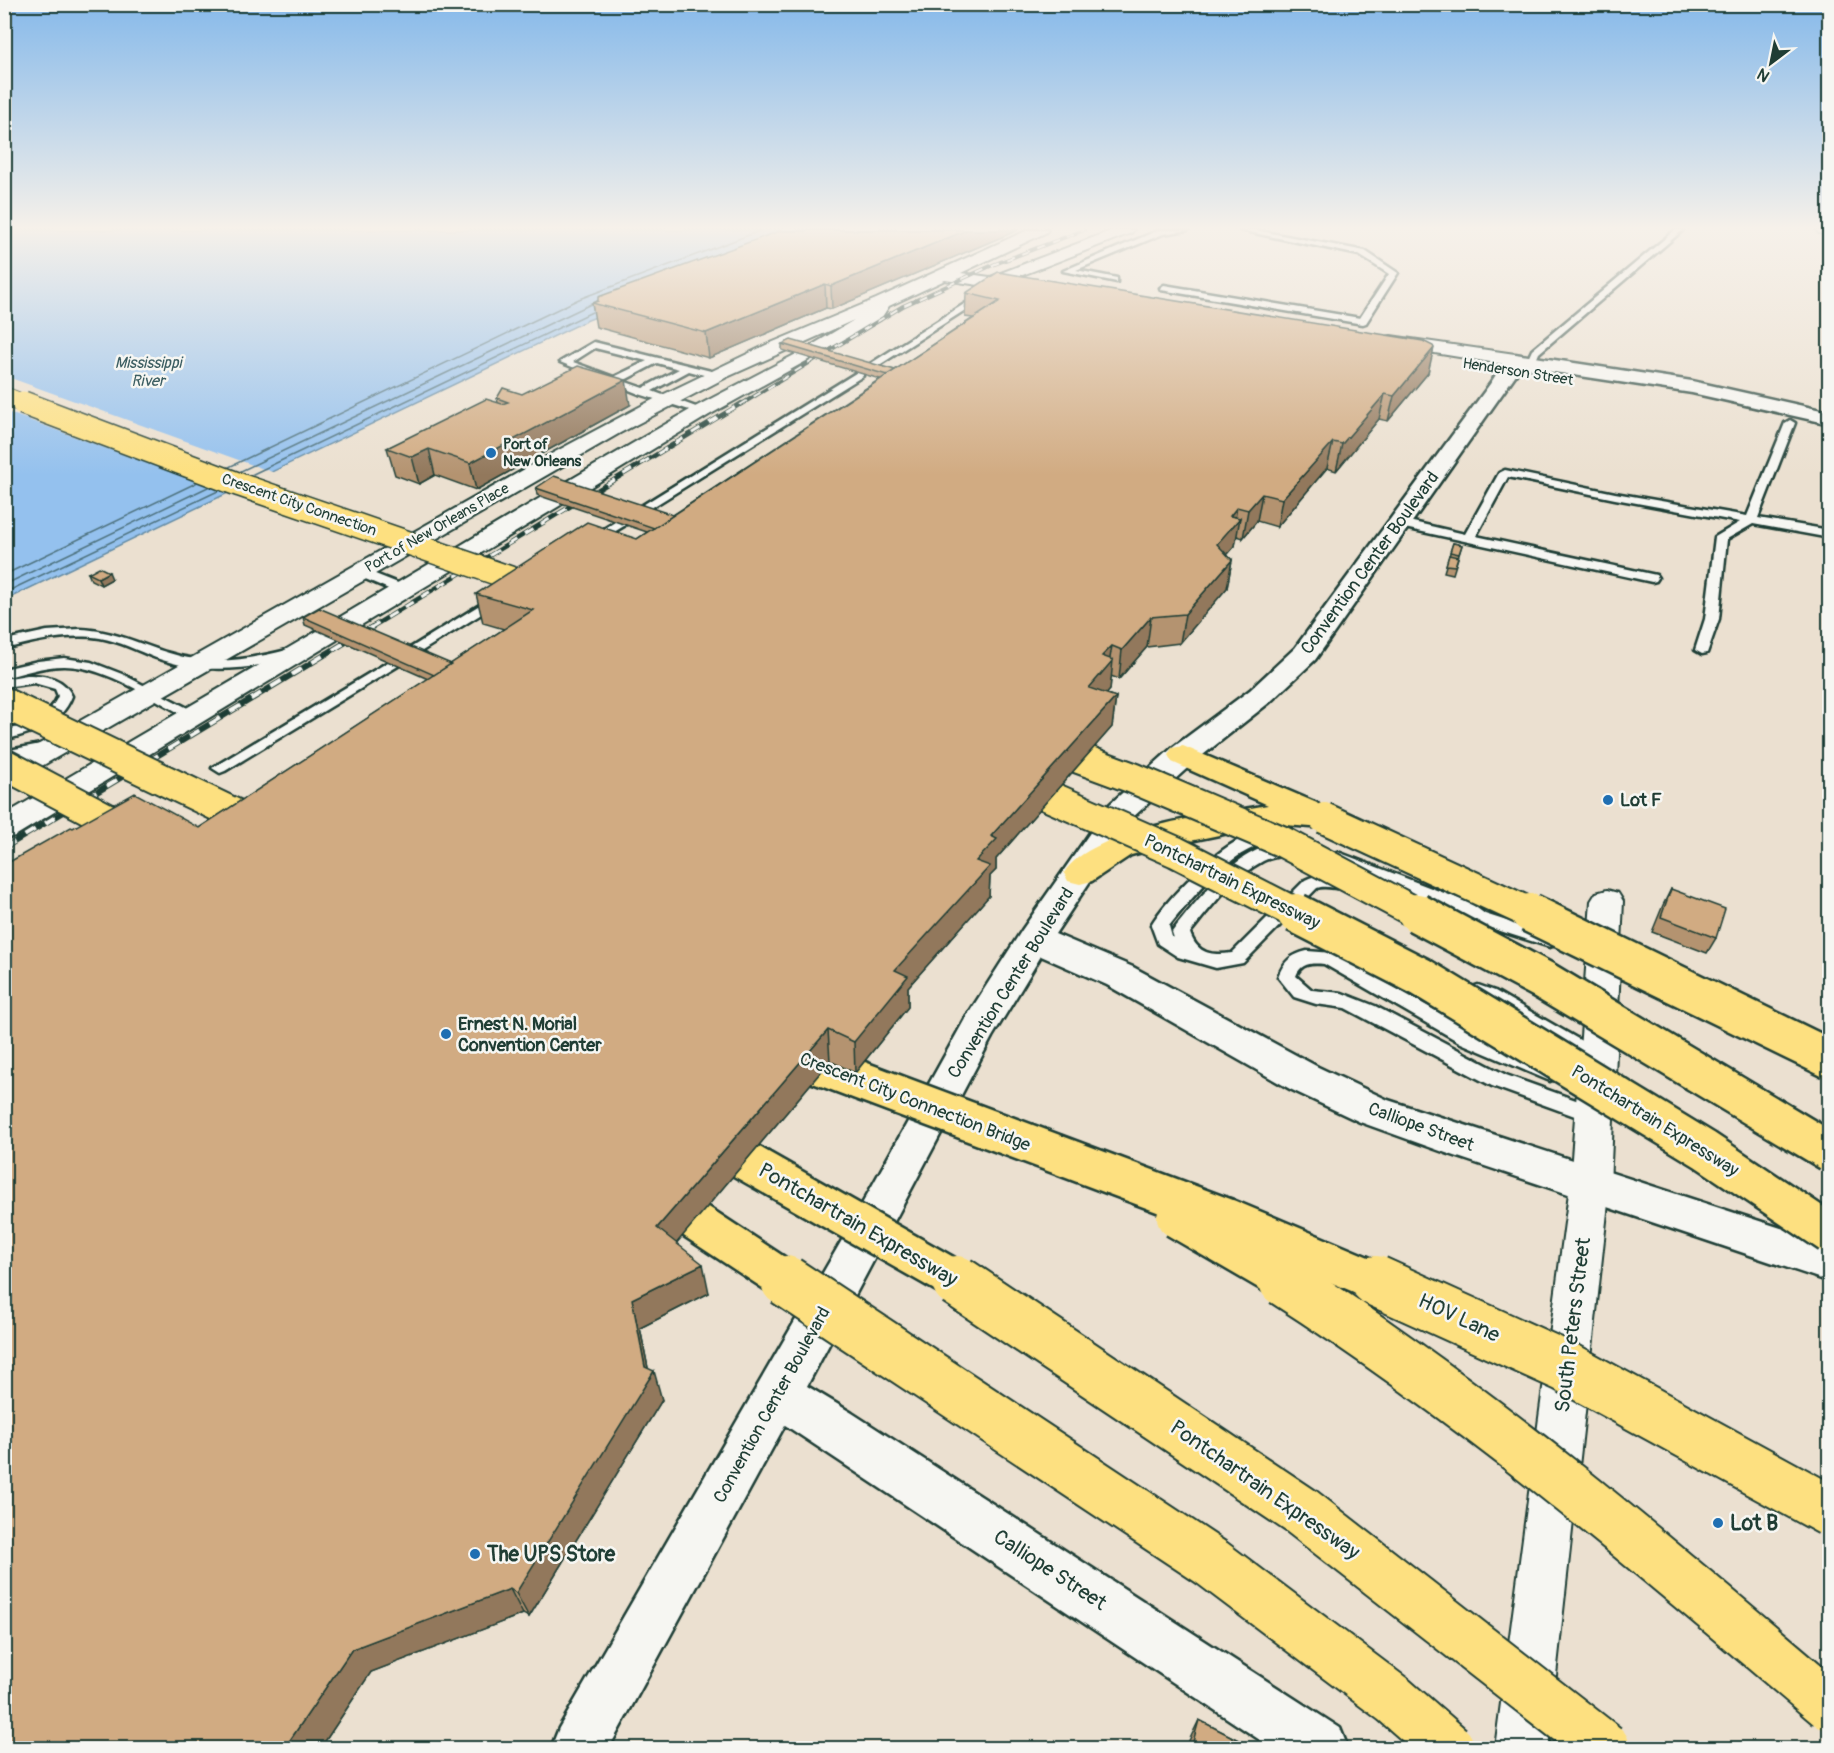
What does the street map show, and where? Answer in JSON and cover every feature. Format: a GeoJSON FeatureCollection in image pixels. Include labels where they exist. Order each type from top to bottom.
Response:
{"type":"FeatureCollection","features":[{"type":"Feature","properties":{"kind":"highway","name":"Crescent City Connection"},"geometry":{"type":"LineString","coordinates":[[4,396],[240,485],[562,596]]}},
{"type":"Feature","properties":{"kind":"highway"},"geometry":{"type":"LineString","coordinates":[[4,704],[295,843]]}},
{"type":"Feature","properties":{"kind":"highway"},"geometry":{"type":"LineString","coordinates":[[1011,734],[1133,778],[1281,841],[1543,980],[1830,1152]]}},
{"type":"Feature","properties":{"kind":"highway"},"geometry":{"type":"LineString","coordinates":[[1183,755],[1610,950],[1830,1059]]}},
{"type":"Feature","properties":{"kind":"highway"},"geometry":{"type":"LineString","coordinates":[[4,764],[54,790],[169,859]]}},
{"type":"Feature","properties":{"kind":"highway","name":"Pontchartrain Expressway"},"geometry":{"type":"LineString","coordinates":[[979,765],[1176,852],[1421,977],[1705,1150],[1830,1234]]}},
{"type":"Feature","properties":{"kind":"highway"},"geometry":{"type":"LineString","coordinates":[[1080,873],[1120,847],[1166,835],[1272,814],[1324,818]]}},
{"type":"Feature","properties":{"kind":"highway","name":"Crescent City Connection Bridge"},"geometry":{"type":"LineString","coordinates":[[752,1040],[1071,1162]]}},
{"type":"Feature","properties":{"kind":"highway","name":"Pontchartrain Expressway"},"geometry":{"type":"LineString","coordinates":[[673,1119],[964,1285],[1301,1511],[1605,1749]]}},
{"type":"Feature","properties":{"kind":"highway"},"geometry":{"type":"LineString","coordinates":[[1071,1162],[1237,1251],[1380,1342],[1516,1442],[1830,1705]]}},
{"type":"Feature","properties":{"kind":"highway","name":"HOV Lane"},"geometry":{"type":"LineString","coordinates":[[1071,1162],[1227,1218],[1407,1294],[1556,1362],[1731,1455],[1830,1511]]}},
{"type":"Feature","properties":{"kind":"highway"},"geometry":{"type":"LineString","coordinates":[[632,1179],[1212,1563],[1394,1700],[1449,1749]]}},
{"type":"Feature","properties":{"kind":"street","name":"Port of New Orleans Place"},"geometry":{"type":"LineString","coordinates":[[4,776],[665,400],[794,338],[860,312]]}},
{"type":"Feature","properties":{"kind":"street","name":"Port of New Orleans Place"},"geometry":{"type":"LineString","coordinates":[[4,828],[196,716],[702,411],[874,316],[877,312]]}},
{"type":"Feature","properties":{"kind":"street","name":"Henderson Street"},"geometry":{"type":"LineString","coordinates":[[1244,312],[1518,364],[1790,423],[1830,434]]}},
{"type":"Feature","properties":{"kind":"street","name":"Henderson Street"},"geometry":{"type":"LineString","coordinates":[[1374,349],[1518,364],[1692,387],[1830,418]]}},
{"type":"Feature","properties":{"kind":"street","name":"Convention Center Boulevard"},"geometry":{"type":"LineString","coordinates":[[579,1749],[778,1395],[978,1029],[1034,939],[1121,811],[1183,755],[1260,696],[1305,654],[1518,364]]}},
{"type":"Feature","properties":{"kind":"street"},"geometry":{"type":"LineString","coordinates":[[715,375],[750,384]]}},
{"type":"Feature","properties":{"kind":"street","name":"South Peters Street"},"geometry":{"type":"LineString","coordinates":[[1521,1749],[1590,1185],[1607,901]]}},
{"type":"Feature","properties":{"kind":"street","name":"Calliope Street"},"geometry":{"type":"LineString","coordinates":[[1034,939],[1120,976],[1304,1078],[1374,1111],[1590,1185],[1830,1263]]}},
{"type":"Feature","properties":{"kind":"street","name":"Calliope Street"},"geometry":{"type":"LineString","coordinates":[[778,1395],[836,1429],[1320,1749]]}},
{"type":"Feature","properties":{"kind":"lane"},"geometry":{"type":"LineString","coordinates":[[639,511],[953,312]]}},
{"type":"Feature","properties":{"kind":"lane"},"geometry":{"type":"LineString","coordinates":[[1289,312],[1363,321],[1369,312]]}},
{"type":"Feature","properties":{"kind":"lane"},"geometry":{"type":"LineString","coordinates":[[1518,364],[1582,312]]}},
{"type":"Feature","properties":{"kind":"lane"},"geometry":{"type":"LineString","coordinates":[[702,411],[665,400],[565,362],[594,345],[715,375]]}},
{"type":"Feature","properties":{"kind":"lane"},"geometry":{"type":"LineString","coordinates":[[615,381],[656,360]]}},
{"type":"Feature","properties":{"kind":"lane"},"geometry":{"type":"LineString","coordinates":[[643,392],[688,368]]}},
{"type":"Feature","properties":{"kind":"lane"},"geometry":{"type":"LineString","coordinates":[[1702,650],[1712,619],[1722,537],[1750,520],[1790,423]]}},
{"type":"Feature","properties":{"kind":"lane"},"geometry":{"type":"LineString","coordinates":[[1469,538],[1505,473],[1830,534]]}},
{"type":"Feature","properties":{"kind":"lane"},"geometry":{"type":"LineString","coordinates":[[580,548],[620,523]]}},
{"type":"Feature","properties":{"kind":"lane"},"geometry":{"type":"LineString","coordinates":[[1400,523],[1652,578]]}},
{"type":"Feature","properties":{"kind":"lane"},"geometry":{"type":"LineString","coordinates":[[360,572],[403,590]]}},
{"type":"Feature","properties":{"kind":"lane"},"geometry":{"type":"LineString","coordinates":[[409,653],[540,572]]}},
{"type":"Feature","properties":{"kind":"lane"},"geometry":{"type":"LineString","coordinates":[[4,645],[40,637],[92,633],[122,640],[173,659],[198,664],[262,662],[326,636]]}},
{"type":"Feature","properties":{"kind":"lane"},"geometry":{"type":"LineString","coordinates":[[4,674],[29,666],[73,662],[93,666],[196,716]]}},
{"type":"Feature","properties":{"kind":"lane"},"geometry":{"type":"LineString","coordinates":[[220,768],[393,663]]}},
{"type":"Feature","properties":{"kind":"lane"},"geometry":{"type":"LineString","coordinates":[[4,683],[24,679],[46,680],[61,687],[65,696],[57,711],[49,718],[33,727],[4,736]]}},
{"type":"Feature","properties":{"kind":"lane"},"geometry":{"type":"LineString","coordinates":[[4,756],[58,745]]}},
{"type":"Feature","properties":{"kind":"lane"},"geometry":{"type":"LineString","coordinates":[[1596,1072],[1340,883],[1318,880],[1311,884],[1237,958],[1216,962],[1184,953],[1164,940],[1160,925],[1203,877],[1238,846],[1259,836],[1296,840],[1464,907],[1478,916],[1603,957]]}},
{"type":"Feature","properties":{"kind":"lane"},"geometry":{"type":"LineString","coordinates":[[1282,913],[1351,948],[1489,996],[1596,1072]]}},
{"type":"Feature","properties":{"kind":"lane"},"geometry":{"type":"LineString","coordinates":[[1311,957],[1327,958],[1468,1038],[1534,1067],[1596,1072],[1486,1074],[1349,1002],[1320,1000],[1303,994],[1292,986],[1287,977],[1289,968],[1297,960],[1311,957]]}},
{"type":"Feature","properties":{"kind":"water","name":"Mississippi River"},"geometry":{"type":"Polygon","coordinates":[[[5,312],[610,312],[588,320],[5,600],[5,312]]]}},
{"type":"Feature","properties":{"kind":"pier"},"geometry":{"type":"Polygon","coordinates":[[[5,376],[275,473],[231,494],[4,411],[5,376]]]}},
{"type":"Feature","properties":{"kind":"building"},"geometry":{"type":"Polygon","coordinates":[[[625,312],[757,312],[706,333],[625,312]]]}},
{"type":"Feature","properties":{"kind":"building","name":"Ernest N. Morial Convention Center"},"geometry":{"type":"Polygon","coordinates":[[[984,312],[1243,312],[1423,341],[1434,348],[1394,396],[1385,394],[1342,444],[1333,442],[1282,499],[1262,494],[1248,510],[1237,507],[1230,516],[1240,518],[1217,544],[1232,560],[1185,614],[1151,617],[1122,650],[1112,646],[1102,656],[1113,660],[1089,688],[1116,697],[991,836],[997,839],[976,861],[990,866],[895,970],[908,976],[854,1042],[828,1030],[657,1228],[703,1264],[632,1299],[645,1367],[654,1371],[516,1593],[510,1589],[352,1649],[284,1749],[4,1749],[4,865],[135,793],[199,828],[533,610],[476,594],[587,522],[637,539],[984,312]]]}},
{"type":"Feature","properties":{"kind":"building"},"geometry":{"type":"Polygon","coordinates":[[[791,340],[895,370],[887,375],[782,344],[791,340]]]}},
{"type":"Feature","properties":{"kind":"building"},"geometry":{"type":"Polygon","coordinates":[[[578,366],[626,380],[470,463],[429,449],[412,457],[387,448],[486,399],[502,404],[508,402],[497,398],[503,388],[522,394],[578,366]]]}},
{"type":"Feature","properties":{"kind":"building"},"geometry":{"type":"Polygon","coordinates":[[[554,476],[673,515],[654,528],[536,488],[554,476]]]}},
{"type":"Feature","properties":{"kind":"building"},"geometry":{"type":"Polygon","coordinates":[[[1453,543],[1462,545],[1459,554],[1450,552],[1453,543]]]}},
{"type":"Feature","properties":{"kind":"building"},"geometry":{"type":"Polygon","coordinates":[[[1449,555],[1458,557],[1455,566],[1446,565],[1449,555]]]}},
{"type":"Feature","properties":{"kind":"building"},"geometry":{"type":"Polygon","coordinates":[[[99,567],[109,572],[98,578],[88,573],[99,567]]]}},
{"type":"Feature","properties":{"kind":"building"},"geometry":{"type":"Polygon","coordinates":[[[319,608],[451,664],[434,675],[303,617],[319,608]]]}},
{"type":"Feature","properties":{"kind":"building"},"geometry":{"type":"Polygon","coordinates":[[[1671,889],[1725,909],[1716,938],[1661,917],[1671,889]]]}},
{"type":"Feature","properties":{"kind":"building"},"geometry":{"type":"Polygon","coordinates":[[[1199,1720],[1256,1749],[1191,1749],[1199,1720]]]}},
{"type":"Feature","properties":{"kind":"railway"},"geometry":{"type":"LineString","coordinates":[[822,355],[893,312]]}},
{"type":"Feature","properties":{"kind":"railway"},"geometry":{"type":"LineString","coordinates":[[740,405],[814,360]]}},
{"type":"Feature","properties":{"kind":"railway"},"geometry":{"type":"LineString","coordinates":[[589,495],[742,403]]}},
{"type":"Feature","properties":{"kind":"railway"},"geometry":{"type":"LineString","coordinates":[[370,628],[571,506]]}},
{"type":"Feature","properties":{"kind":"railway"},"geometry":{"type":"LineString","coordinates":[[362,633],[372,627]]}},
{"type":"Feature","properties":{"kind":"railway"},"geometry":{"type":"LineString","coordinates":[[4,848],[346,642]]}},
{"type":"Feature","properties":{"kind":"place","name":"Port of New Orleans"},"geometry":{"type":"Point","coordinates":[491,453]}},
{"type":"Feature","properties":{"kind":"place","name":"Lot F"},"geometry":{"type":"Point","coordinates":[1608,800]}},
{"type":"Feature","properties":{"kind":"place","name":"Ernest N. Morial Convention Center"},"geometry":{"type":"Point","coordinates":[446,1034]}},
{"type":"Feature","properties":{"kind":"place","name":"Lot B"},"geometry":{"type":"Point","coordinates":[1718,1523]}},
{"type":"Feature","properties":{"kind":"place","name":"The UPS Store"},"geometry":{"type":"Point","coordinates":[475,1554]}}]}
